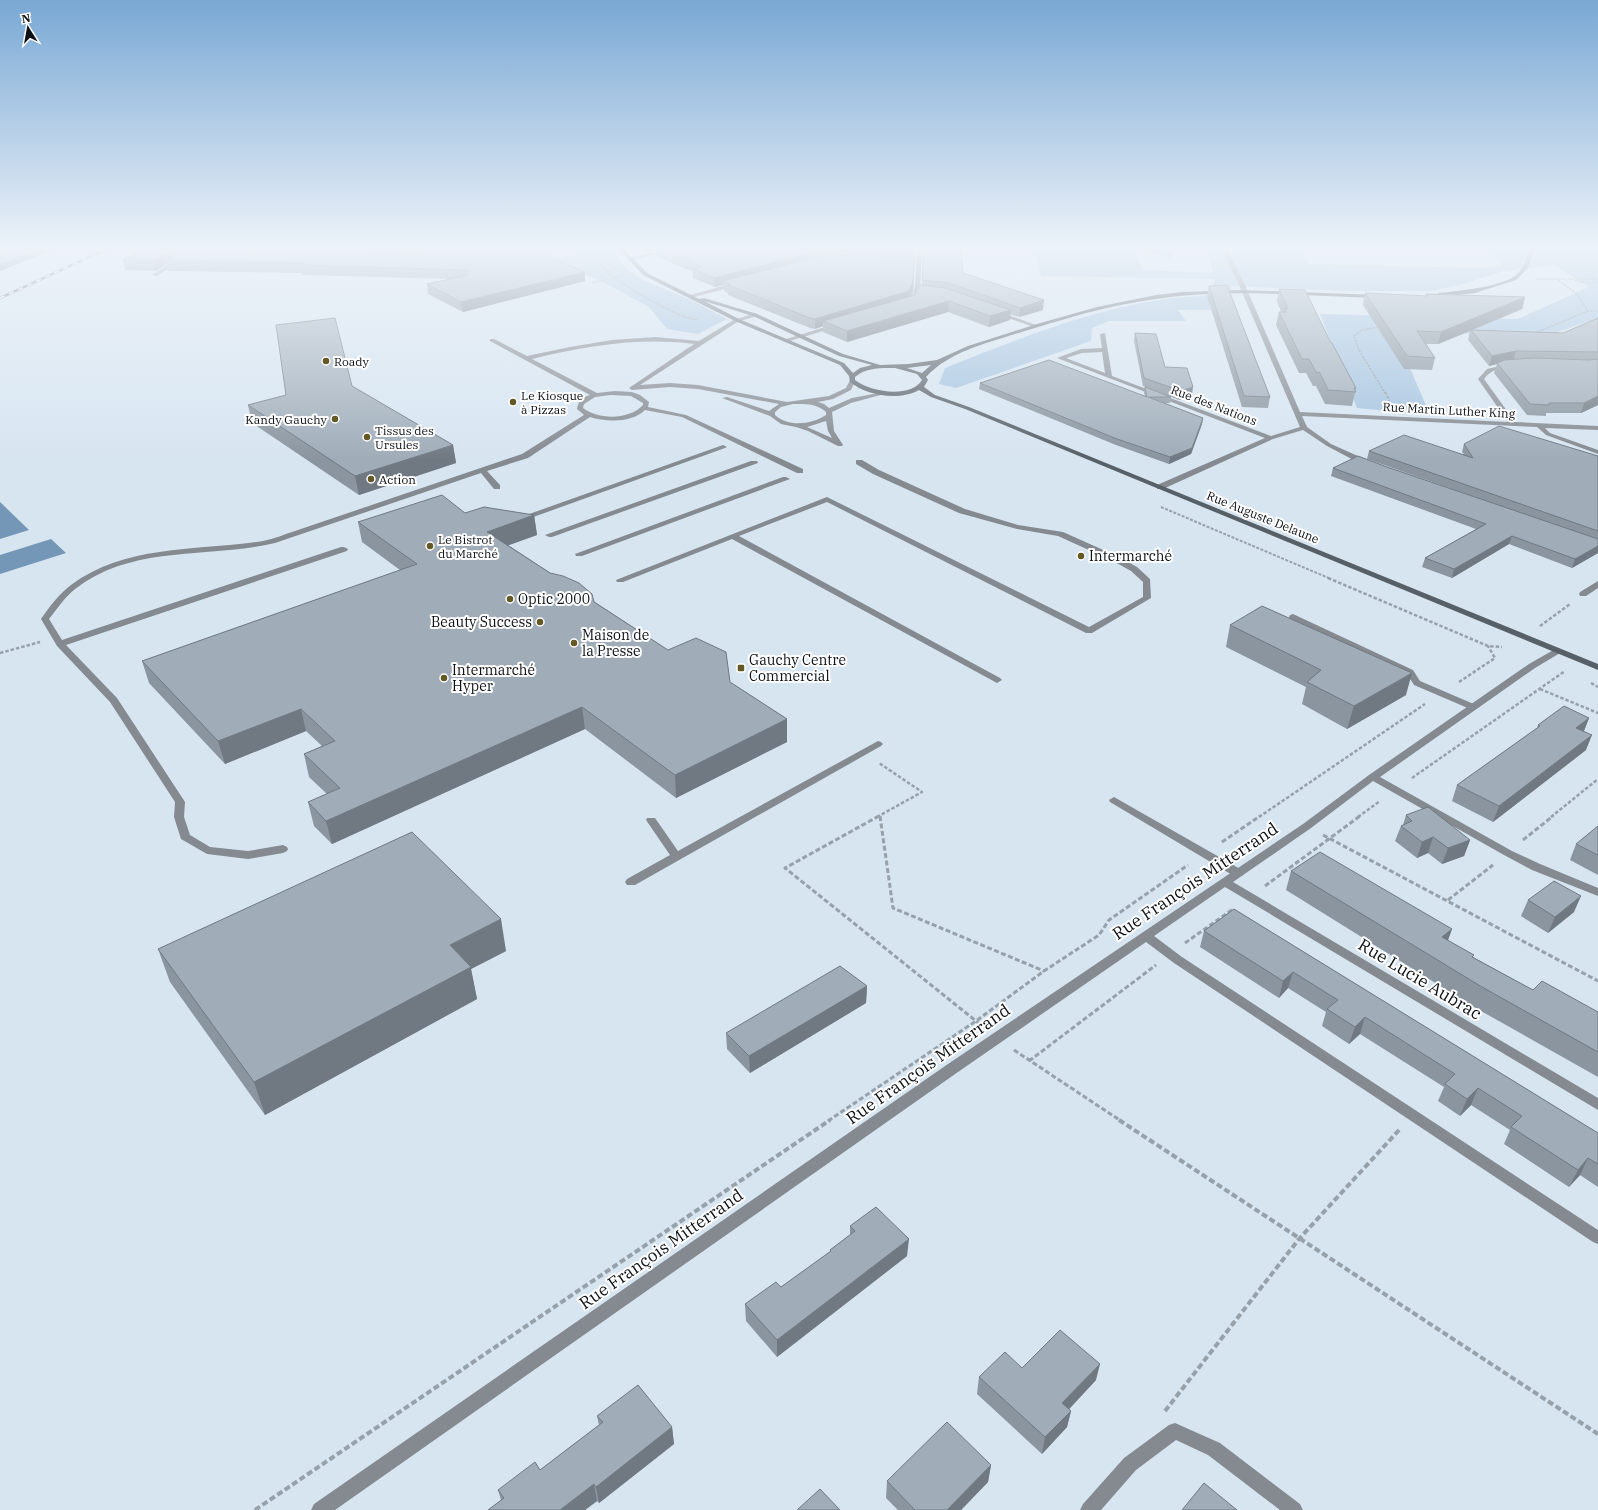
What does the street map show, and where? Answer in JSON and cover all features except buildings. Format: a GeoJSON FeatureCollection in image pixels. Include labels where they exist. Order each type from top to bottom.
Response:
{"type":"FeatureCollection","features":[{"type":"Feature","properties":{"kind":"street"},"geometry":{"type":"LineString","coordinates":[[734,318],[842,364],[852,379],[862,389],[882,393]]}},
{"type":"Feature","properties":{"kind":"street"},"geometry":{"type":"LineString","coordinates":[[624,393],[700,343],[737,320],[743,318]]}},
{"type":"Feature","properties":{"kind":"street"},"geometry":{"type":"LineString","coordinates":[[762,318],[841,355],[881,366]]}},
{"type":"Feature","properties":{"kind":"street"},"geometry":{"type":"LineString","coordinates":[[1015,318],[1036,326]]}},
{"type":"Feature","properties":{"kind":"street"},"geometry":{"type":"LineString","coordinates":[[923,376],[927,370],[939,362],[961,352],[1036,326],[1063,318]]}},
{"type":"Feature","properties":{"kind":"street"},"geometry":{"type":"LineString","coordinates":[[1256,318],[1304,428],[1328,445],[1350,457],[1376,467]]}},
{"type":"Feature","properties":{"kind":"street"},"geometry":{"type":"LineString","coordinates":[[786,340],[843,323]]}},
{"type":"Feature","properties":{"kind":"street"},"geometry":{"type":"LineString","coordinates":[[1102,334],[1109,377]]}},
{"type":"Feature","properties":{"kind":"street"},"geometry":{"type":"LineString","coordinates":[[527,358],[594,343],[621,340],[669,338],[700,343]]}},
{"type":"Feature","properties":{"kind":"street"},"geometry":{"type":"LineString","coordinates":[[492,340],[596,395]]}},
{"type":"Feature","properties":{"kind":"street","name":"Rue des Nations"},"geometry":{"type":"LineString","coordinates":[[1104,350],[1080,351],[1060,358],[1271,438]]}},
{"type":"Feature","properties":{"kind":"street"},"geometry":{"type":"LineString","coordinates":[[632,388],[670,385],[698,387],[785,403],[808,402],[831,398],[849,388],[852,379],[863,370],[881,366],[939,362]]}},
{"type":"Feature","properties":{"kind":"street"},"geometry":{"type":"LineString","coordinates":[[792,424],[819,422],[840,404],[856,398],[882,393],[903,393],[920,388],[924,384],[925,380],[923,376],[912,370],[895,366]]}},
{"type":"Feature","properties":{"kind":"street"},"geometry":{"type":"LineString","coordinates":[[1513,424],[1481,379],[1484,373],[1494,368],[1518,366]]}},
{"type":"Feature","properties":{"kind":"street","name":"Rue Auguste Delaune"},"geometry":{"type":"LineString","coordinates":[[920,388],[933,396],[967,408],[1598,667]]}},
{"type":"Feature","properties":{"kind":"street"},"geometry":{"type":"LineString","coordinates":[[643,399],[650,392],[668,389],[694,392],[738,401],[772,415],[778,420],[810,430],[840,445],[831,430],[829,413],[822,405],[808,402]]}},
{"type":"Feature","properties":{"kind":"street"},"geometry":{"type":"LineString","coordinates":[[624,393],[638,396],[643,399],[646,402],[644,408],[639,412],[620,418],[598,418],[589,415],[580,409],[579,405],[582,401],[596,395],[624,393]]}},
{"type":"Feature","properties":{"kind":"street"},"geometry":{"type":"LineString","coordinates":[[772,415],[774,408],[785,403]]}},
{"type":"Feature","properties":{"kind":"street"},"geometry":{"type":"LineString","coordinates":[[644,408],[684,416],[800,471]]}},
{"type":"Feature","properties":{"kind":"street","name":"Rue Martin Luther King"},"geometry":{"type":"LineString","coordinates":[[1298,414],[1598,428]]}},
{"type":"Feature","properties":{"kind":"street"},"geometry":{"type":"LineString","coordinates":[[283,849],[248,855],[207,850],[185,838],[178,817],[180,802],[114,700],[58,641],[45,619],[57,602],[74,586],[91,576],[129,560],[154,555],[264,542],[298,533],[525,456],[589,415]]}},
{"type":"Feature","properties":{"kind":"street"},"geometry":{"type":"LineString","coordinates":[[1539,425],[1548,434],[1598,452]]}},
{"type":"Feature","properties":{"kind":"street"},"geometry":{"type":"LineString","coordinates":[[1160,487],[1271,438],[1304,428]]}},
{"type":"Feature","properties":{"kind":"street"},"geometry":{"type":"LineString","coordinates":[[522,518],[723,448]]}},
{"type":"Feature","properties":{"kind":"street"},"geometry":{"type":"LineString","coordinates":[[620,580],[827,499],[1089,630],[1146,598],[1147,581],[1134,569],[1116,559],[1060,534],[1017,527],[962,511],[876,472],[859,462]]}},
{"type":"Feature","properties":{"kind":"street"},"geometry":{"type":"LineString","coordinates":[[549,535],[754,463]]}},
{"type":"Feature","properties":{"kind":"street"},"geometry":{"type":"LineString","coordinates":[[483,471],[497,487]]}},
{"type":"Feature","properties":{"kind":"street"},"geometry":{"type":"LineString","coordinates":[[579,554],[786,479]]}},
{"type":"Feature","properties":{"kind":"street"},"geometry":{"type":"LineString","coordinates":[[733,536],[997,680]]}},
{"type":"Feature","properties":{"kind":"street"},"geometry":{"type":"LineString","coordinates":[[58,641],[344,549]]}},
{"type":"Feature","properties":{"kind":"street"},"geometry":{"type":"LineString","coordinates":[[1583,594],[1598,584]]}},
{"type":"Feature","properties":{"kind":"street"},"geometry":{"type":"LineString","coordinates":[[1293,617],[1410,672],[1417,683],[1473,707]]}},
{"type":"Feature","properties":{"kind":"street","name":"Rue François Mitterrand"},"geometry":{"type":"LineString","coordinates":[[320,1510],[998,1038],[1307,826],[1373,777],[1532,666],[1557,651]]}},
{"type":"Feature","properties":{"kind":"street"},"geometry":{"type":"LineString","coordinates":[[632,882],[878,744]]}},
{"type":"Feature","properties":{"kind":"street"},"geometry":{"type":"LineString","coordinates":[[1373,777],[1508,853],[1536,867],[1598,892]]}},
{"type":"Feature","properties":{"kind":"street"},"geometry":{"type":"LineString","coordinates":[[1114,800],[1238,873]]}},
{"type":"Feature","properties":{"kind":"street"},"geometry":{"type":"LineString","coordinates":[[651,820],[677,857]]}},
{"type":"Feature","properties":{"kind":"street","name":"Rue Lucie Aubrac"},"geometry":{"type":"LineString","coordinates":[[1225,882],[1248,898],[1598,1104]]}},
{"type":"Feature","properties":{"kind":"street"},"geometry":{"type":"LineString","coordinates":[[1146,936],[1170,954],[1598,1238]]}},
{"type":"Feature","properties":{"kind":"street"},"geometry":{"type":"LineString","coordinates":[[1089,1510],[1130,1464],[1175,1431],[1214,1449],[1294,1510]]}},
{"type":"Feature","properties":{"kind":"path"},"geometry":{"type":"LineString","coordinates":[[1540,337],[1532,334],[1570,318]]}},
{"type":"Feature","properties":{"kind":"path"},"geometry":{"type":"LineString","coordinates":[[1383,327],[1362,330],[1354,336],[1359,350],[1401,419]]}},
{"type":"Feature","properties":{"kind":"path"},"geometry":{"type":"LineString","coordinates":[[1526,638],[1583,594]]}},
{"type":"Feature","properties":{"kind":"path"},"geometry":{"type":"LineString","coordinates":[[0,653],[58,641]]}},
{"type":"Feature","properties":{"kind":"path"},"geometry":{"type":"LineString","coordinates":[[255,1510],[976,1021],[1044,971],[1099,935],[1109,920],[1441,693],[1495,658],[1488,646]]}},
{"type":"Feature","properties":{"kind":"path"},"geometry":{"type":"LineString","coordinates":[[1029,1061],[1170,954],[1329,838],[1567,669]]}},
{"type":"Feature","properties":{"kind":"path"},"geometry":{"type":"LineString","coordinates":[[1540,688],[1598,713]]}},
{"type":"Feature","properties":{"kind":"path"},"geometry":{"type":"LineString","coordinates":[[863,753],[922,792],[785,868],[976,1021],[1029,1061],[1598,1434]]}},
{"type":"Feature","properties":{"kind":"path"},"geometry":{"type":"LineString","coordinates":[[880,816],[893,908],[1044,971]]}},
{"type":"Feature","properties":{"kind":"path"},"geometry":{"type":"LineString","coordinates":[[1307,826],[1598,981]]}},
{"type":"Feature","properties":{"kind":"path"},"geometry":{"type":"LineString","coordinates":[[1165,1438],[1162,1415],[1299,1239],[1413,1116]]}},
{"type":"Feature","properties":{"kind":"shaded area"},"geometry":{"type":"Polygon","coordinates":[[[658,318],[727,319],[698,334],[667,329],[658,318]]]}},
{"type":"Feature","properties":{"kind":"shaded area"},"geometry":{"type":"Polygon","coordinates":[[[1079,318],[1184,318],[1186,321],[1109,321],[1092,328],[1091,341],[956,388],[939,384],[945,368],[1079,318]]]}},
{"type":"Feature","properties":{"kind":"shaded area"},"geometry":{"type":"Polygon","coordinates":[[[1322,318],[1497,318],[1597,318],[1552,334],[1395,333],[1430,415],[1357,408],[1322,318]]]}},
{"type":"Feature","properties":{"kind":"shaded area"},"geometry":{"type":"Polygon","coordinates":[[[0,502],[29,530],[0,539],[0,502]]]}},
{"type":"Feature","properties":{"kind":"shaded area"},"geometry":{"type":"Polygon","coordinates":[[[51,539],[66,553],[0,574],[0,555],[51,539]]]}},
{"type":"Feature","properties":{"kind":"place","name":"Roady"},"geometry":{"type":"Point","coordinates":[326,361]}},
{"type":"Feature","properties":{"kind":"place","name":"Le Kiosque à Pizzas"},"geometry":{"type":"Point","coordinates":[513,402]}},
{"type":"Feature","properties":{"kind":"place","name":"Kandy Gauchy"},"geometry":{"type":"Point","coordinates":[335,419]}},
{"type":"Feature","properties":{"kind":"place","name":"Tissus des Ursules"},"geometry":{"type":"Point","coordinates":[367,437]}},
{"type":"Feature","properties":{"kind":"place","name":"Action"},"geometry":{"type":"Point","coordinates":[371,479]}},
{"type":"Feature","properties":{"kind":"place","name":"Le Bistrot du Marché"},"geometry":{"type":"Point","coordinates":[430,546]}},
{"type":"Feature","properties":{"kind":"place","name":"Intermarché"},"geometry":{"type":"Point","coordinates":[1081,556]}},
{"type":"Feature","properties":{"kind":"place","name":"Optic 2000"},"geometry":{"type":"Point","coordinates":[510,599]}},
{"type":"Feature","properties":{"kind":"place","name":"Beauty Success"},"geometry":{"type":"Point","coordinates":[540,622]}},
{"type":"Feature","properties":{"kind":"place","name":"Maison de la Presse"},"geometry":{"type":"Point","coordinates":[574,643]}},
{"type":"Feature","properties":{"kind":"place","name":"Gauchy Centre Commercial"},"geometry":{"type":"Point","coordinates":[741,668]}},
{"type":"Feature","properties":{"kind":"place","name":"Intermarché Hyper"},"geometry":{"type":"Point","coordinates":[444,678]}}]}
